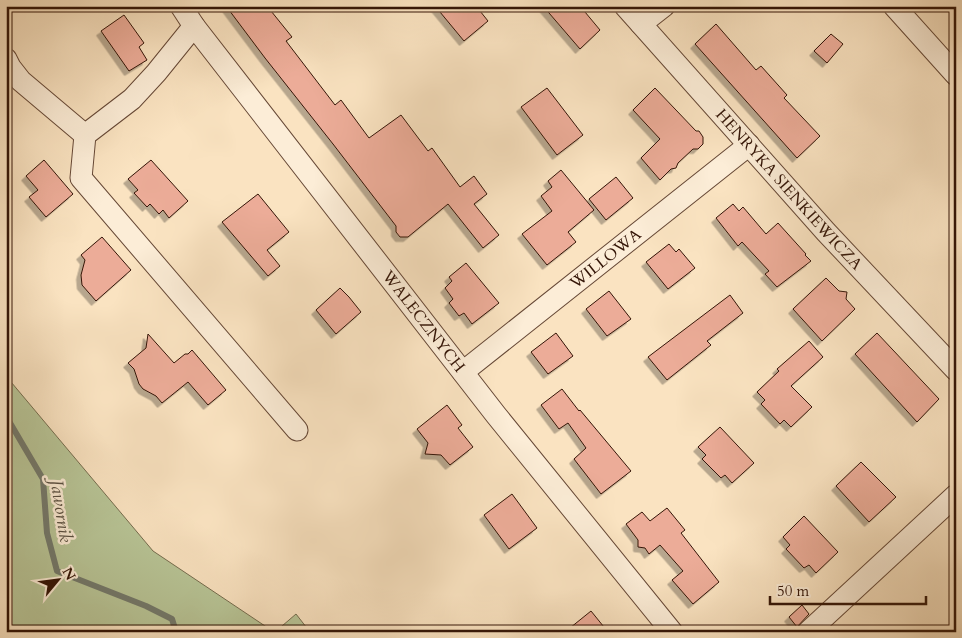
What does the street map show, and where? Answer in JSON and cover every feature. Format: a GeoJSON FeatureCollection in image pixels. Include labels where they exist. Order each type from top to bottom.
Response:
{"type":"FeatureCollection","features":[{"type":"Feature","properties":{"kind":"street","name":"WALECZNYCH"},"geometry":{"type":"LineString","coordinates":[[181,6],[194,26],[463,372],[672,632]]}},
{"type":"Feature","properties":{"kind":"street","name":"HENRYKA SIENKIEWICZA"},"geometry":{"type":"LineString","coordinates":[[625,6],[826,232],[956,370]]}},
{"type":"Feature","properties":{"kind":"street"},"geometry":{"type":"LineString","coordinates":[[641,24],[664,6]]}},
{"type":"Feature","properties":{"kind":"street"},"geometry":{"type":"LineString","coordinates":[[894,6],[956,75]]}},
{"type":"Feature","properties":{"kind":"street"},"geometry":{"type":"LineString","coordinates":[[194,26],[132,100],[85,135],[80,178],[297,430]]}},
{"type":"Feature","properties":{"kind":"street"},"geometry":{"type":"LineString","coordinates":[[6,59],[21,81],[85,135]]}},
{"type":"Feature","properties":{"kind":"street","name":"WILLOWA"},"geometry":{"type":"LineString","coordinates":[[463,372],[748,145]]}},
{"type":"Feature","properties":{"kind":"street"},"geometry":{"type":"LineString","coordinates":[[808,632],[956,495]]}},
{"type":"Feature","properties":{"kind":"green space"},"geometry":{"type":"Polygon","coordinates":[[[6,376],[153,551],[274,632],[6,632],[6,376]]]}},
{"type":"Feature","properties":{"kind":"green space"},"geometry":{"type":"Polygon","coordinates":[[[296,614],[310,632],[275,632],[296,614]]]}},
{"type":"Feature","properties":{"kind":"building"},"geometry":{"type":"Polygon","coordinates":[[[226,6],[267,6],[292,37],[286,41],[335,105],[341,100],[369,138],[401,115],[428,151],[432,148],[460,187],[474,176],[487,194],[474,204],[499,235],[483,248],[448,204],[408,237],[400,237],[396,232],[396,226],[226,6]]]}},
{"type":"Feature","properties":{"kind":"building"},"geometry":{"type":"Polygon","coordinates":[[[435,6],[476,6],[488,21],[464,41],[435,6]]]}},
{"type":"Feature","properties":{"kind":"building"},"geometry":{"type":"Polygon","coordinates":[[[543,6],[580,6],[600,30],[580,49],[543,6]]]}},
{"type":"Feature","properties":{"kind":"building"},"geometry":{"type":"Polygon","coordinates":[[[124,15],[144,43],[139,47],[147,60],[129,71],[101,31],[124,15]]]}},
{"type":"Feature","properties":{"kind":"building"},"geometry":{"type":"Polygon","coordinates":[[[716,24],[756,70],[761,66],[787,95],[784,98],[820,136],[797,158],[695,44],[716,24]]]}},
{"type":"Feature","properties":{"kind":"building"},"geometry":{"type":"Polygon","coordinates":[[[831,34],[843,44],[827,63],[814,51],[831,34]]]}},
{"type":"Feature","properties":{"kind":"building"},"geometry":{"type":"Polygon","coordinates":[[[547,88],[583,135],[557,155],[521,107],[547,88]]]}},
{"type":"Feature","properties":{"kind":"building"},"geometry":{"type":"Polygon","coordinates":[[[655,88],[703,137],[703,144],[698,149],[693,149],[678,163],[676,168],[671,169],[660,180],[641,158],[660,139],[633,110],[655,88]]]}},
{"type":"Feature","properties":{"kind":"building"},"geometry":{"type":"Polygon","coordinates":[[[44,160],[73,194],[46,217],[29,197],[38,190],[26,176],[44,160]]]}},
{"type":"Feature","properties":{"kind":"building"},"geometry":{"type":"Polygon","coordinates":[[[151,160],[188,201],[169,218],[163,210],[159,214],[150,204],[147,207],[134,193],[138,190],[128,179],[151,160]]]}},
{"type":"Feature","properties":{"kind":"building"},"geometry":{"type":"Polygon","coordinates":[[[561,170],[594,210],[568,232],[576,242],[547,265],[522,234],[552,211],[541,196],[552,187],[548,181],[561,170]]]}},
{"type":"Feature","properties":{"kind":"building"},"geometry":{"type":"Polygon","coordinates":[[[616,177],[633,198],[606,220],[589,199],[616,177]]]}},
{"type":"Feature","properties":{"kind":"building"},"geometry":{"type":"Polygon","coordinates":[[[258,194],[289,232],[267,250],[280,266],[268,276],[222,222],[258,194]]]}},
{"type":"Feature","properties":{"kind":"building"},"geometry":{"type":"Polygon","coordinates":[[[733,204],[739,211],[743,207],[766,234],[778,223],[811,261],[777,287],[765,274],[769,271],[742,242],[738,246],[716,218],[733,204]]]}},
{"type":"Feature","properties":{"kind":"building"},"geometry":{"type":"Polygon","coordinates":[[[102,237],[131,270],[96,301],[82,285],[81,275],[85,260],[81,255],[102,237]]]}},
{"type":"Feature","properties":{"kind":"building"},"geometry":{"type":"Polygon","coordinates":[[[669,244],[676,252],[679,249],[695,268],[668,289],[646,262],[669,244]]]}},
{"type":"Feature","properties":{"kind":"building"},"geometry":{"type":"Polygon","coordinates":[[[466,263],[499,303],[472,324],[464,313],[459,316],[449,303],[453,299],[445,288],[452,281],[449,277],[466,263]]]}},
{"type":"Feature","properties":{"kind":"building"},"geometry":{"type":"Polygon","coordinates":[[[826,278],[839,291],[847,292],[846,299],[855,309],[822,341],[793,309],[826,278]]]}},
{"type":"Feature","properties":{"kind":"building"},"geometry":{"type":"Polygon","coordinates":[[[340,288],[361,312],[336,334],[316,310],[340,288]]]}},
{"type":"Feature","properties":{"kind":"building"},"geometry":{"type":"Polygon","coordinates":[[[609,291],[631,319],[607,336],[586,309],[609,291]]]}},
{"type":"Feature","properties":{"kind":"building"},"geometry":{"type":"Polygon","coordinates":[[[730,295],[743,313],[707,341],[711,345],[667,380],[648,357],[730,295]]]}},
{"type":"Feature","properties":{"kind":"building"},"geometry":{"type":"Polygon","coordinates":[[[556,333],[573,356],[548,374],[531,352],[556,333]]]}},
{"type":"Feature","properties":{"kind":"building"},"geometry":{"type":"Polygon","coordinates":[[[877,333],[939,399],[917,422],[855,354],[877,333]]]}},
{"type":"Feature","properties":{"kind":"building"},"geometry":{"type":"Polygon","coordinates":[[[148,334],[174,363],[192,350],[226,390],[208,405],[188,382],[162,403],[156,396],[143,389],[139,384],[134,369],[128,363],[146,348],[148,334]]]}},
{"type":"Feature","properties":{"kind":"building"},"geometry":{"type":"Polygon","coordinates":[[[809,341],[823,357],[791,386],[812,407],[791,427],[784,420],[780,424],[761,404],[765,400],[757,392],[779,371],[777,369],[809,341]]]}},
{"type":"Feature","properties":{"kind":"building"},"geometry":{"type":"Polygon","coordinates":[[[562,389],[631,471],[601,494],[574,459],[586,448],[568,423],[559,429],[541,405],[562,389]]]}},
{"type":"Feature","properties":{"kind":"building"},"geometry":{"type":"Polygon","coordinates":[[[447,405],[462,425],[458,428],[473,447],[450,465],[441,455],[425,454],[428,443],[417,429],[447,405]]]}},
{"type":"Feature","properties":{"kind":"building"},"geometry":{"type":"Polygon","coordinates":[[[720,427],[754,463],[732,483],[725,475],[721,478],[702,459],[706,455],[698,447],[720,427]]]}},
{"type":"Feature","properties":{"kind":"building"},"geometry":{"type":"Polygon","coordinates":[[[861,462],[896,497],[869,522],[836,486],[861,462]]]}},
{"type":"Feature","properties":{"kind":"building"},"geometry":{"type":"Polygon","coordinates":[[[512,494],[537,528],[509,549],[484,515],[512,494]]]}},
{"type":"Feature","properties":{"kind":"building"},"geometry":{"type":"Polygon","coordinates":[[[667,508],[685,530],[681,533],[719,582],[693,604],[672,580],[683,571],[660,545],[649,554],[645,548],[638,547],[638,540],[626,524],[642,512],[650,521],[667,508]]]}},
{"type":"Feature","properties":{"kind":"building"},"geometry":{"type":"Polygon","coordinates":[[[804,516],[838,552],[816,573],[809,565],[804,568],[786,549],[790,545],[783,537],[804,516]]]}},
{"type":"Feature","properties":{"kind":"building"},"geometry":{"type":"Polygon","coordinates":[[[802,605],[809,614],[797,627],[789,617],[802,605]]]}},
{"type":"Feature","properties":{"kind":"building"},"geometry":{"type":"Polygon","coordinates":[[[591,611],[608,632],[565,632],[591,611]]]}},
{"type":"Feature","properties":{"kind":"waterway","name":"Jawornik"},"geometry":{"type":"LineString","coordinates":[[6,416],[43,479],[47,533],[57,571],[146,606],[172,619],[176,632]]}}]}
